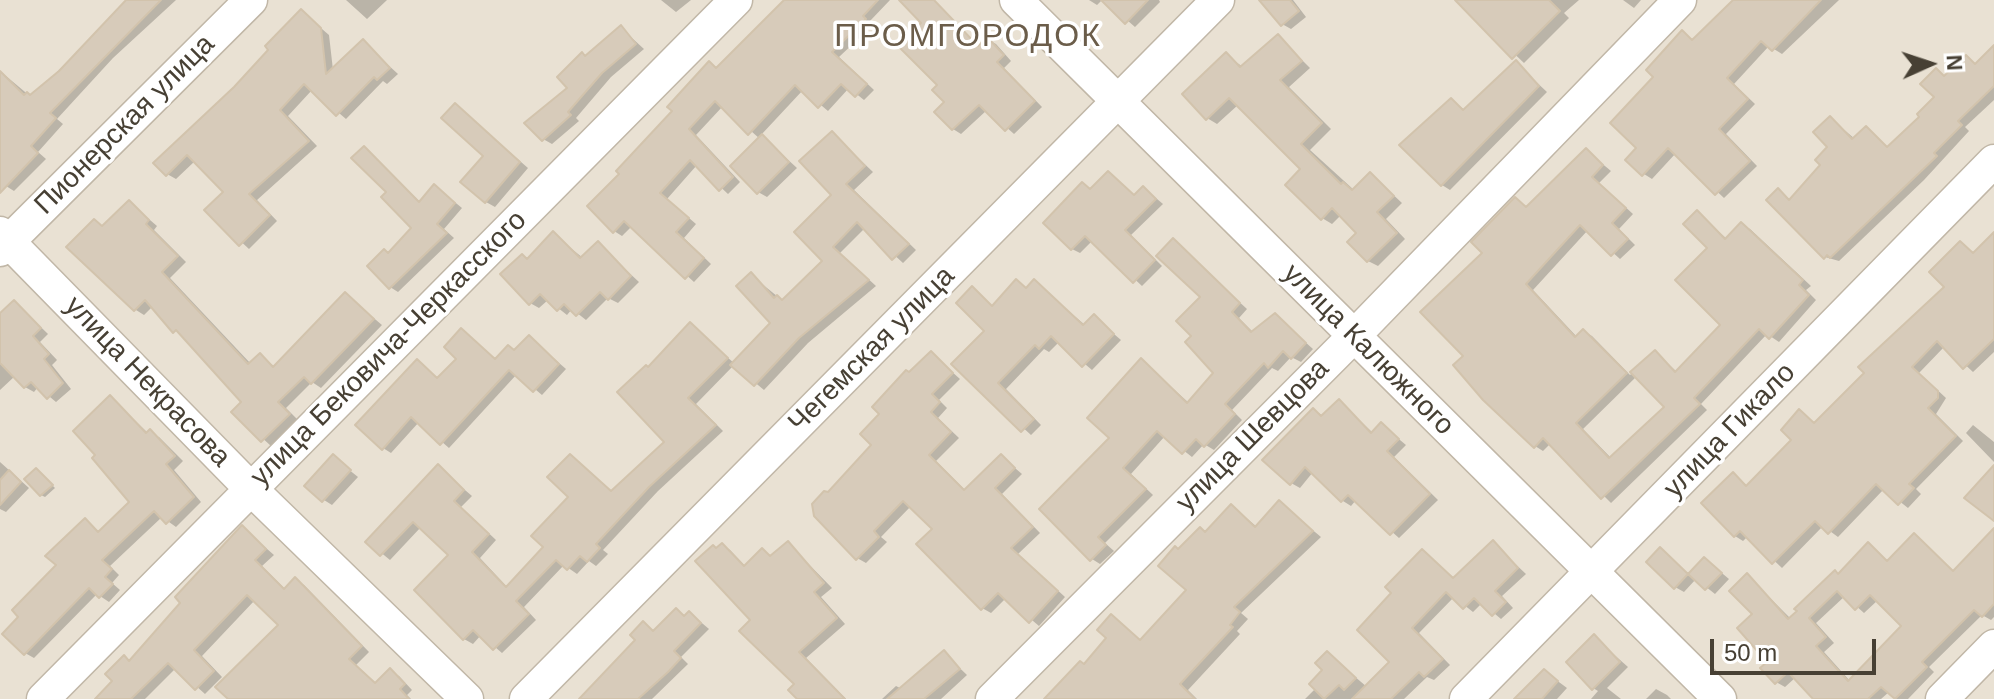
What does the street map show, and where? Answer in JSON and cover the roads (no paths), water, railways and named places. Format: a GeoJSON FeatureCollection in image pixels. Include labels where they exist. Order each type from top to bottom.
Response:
{"type":"FeatureCollection","features":[{"type":"Feature","properties":{"kind":"street","name":"Пионерская улица"},"geometry":{"type":"LineString","coordinates":[[3,241],[251,0]]}},
{"type":"Feature","properties":{"kind":"street","name":"улица Бековича-Черкасского"},"geometry":{"type":"LineString","coordinates":[[43,699],[736,0]]}},
{"type":"Feature","properties":{"kind":"street","name":"улица Калюжного"},"geometry":{"type":"LineString","coordinates":[[1016,0],[1720,699]]}},
{"type":"Feature","properties":{"kind":"street","name":"Чегемская улица"},"geometry":{"type":"LineString","coordinates":[[526,699],[1218,0]]}},
{"type":"Feature","properties":{"kind":"street","name":"улица Шевцова"},"geometry":{"type":"LineString","coordinates":[[992,699],[1353,337],[1680,0]]}},
{"type":"Feature","properties":{"kind":"street","name":"улица Гикало"},"geometry":{"type":"LineString","coordinates":[[1466,699],[1994,161]]}},
{"type":"Feature","properties":{"kind":"street","name":"улица Некрасова"},"geometry":{"type":"LineString","coordinates":[[3,241],[467,699]]}},
{"type":"Feature","properties":{"kind":"street"},"geometry":{"type":"LineString","coordinates":[[1942,699],[1994,646]]}},
{"type":"Feature","properties":{"kind":"district","name":"ПРОМГОРОДОК"},"geometry":{"type":"Point","coordinates":[968,37]}}]}
